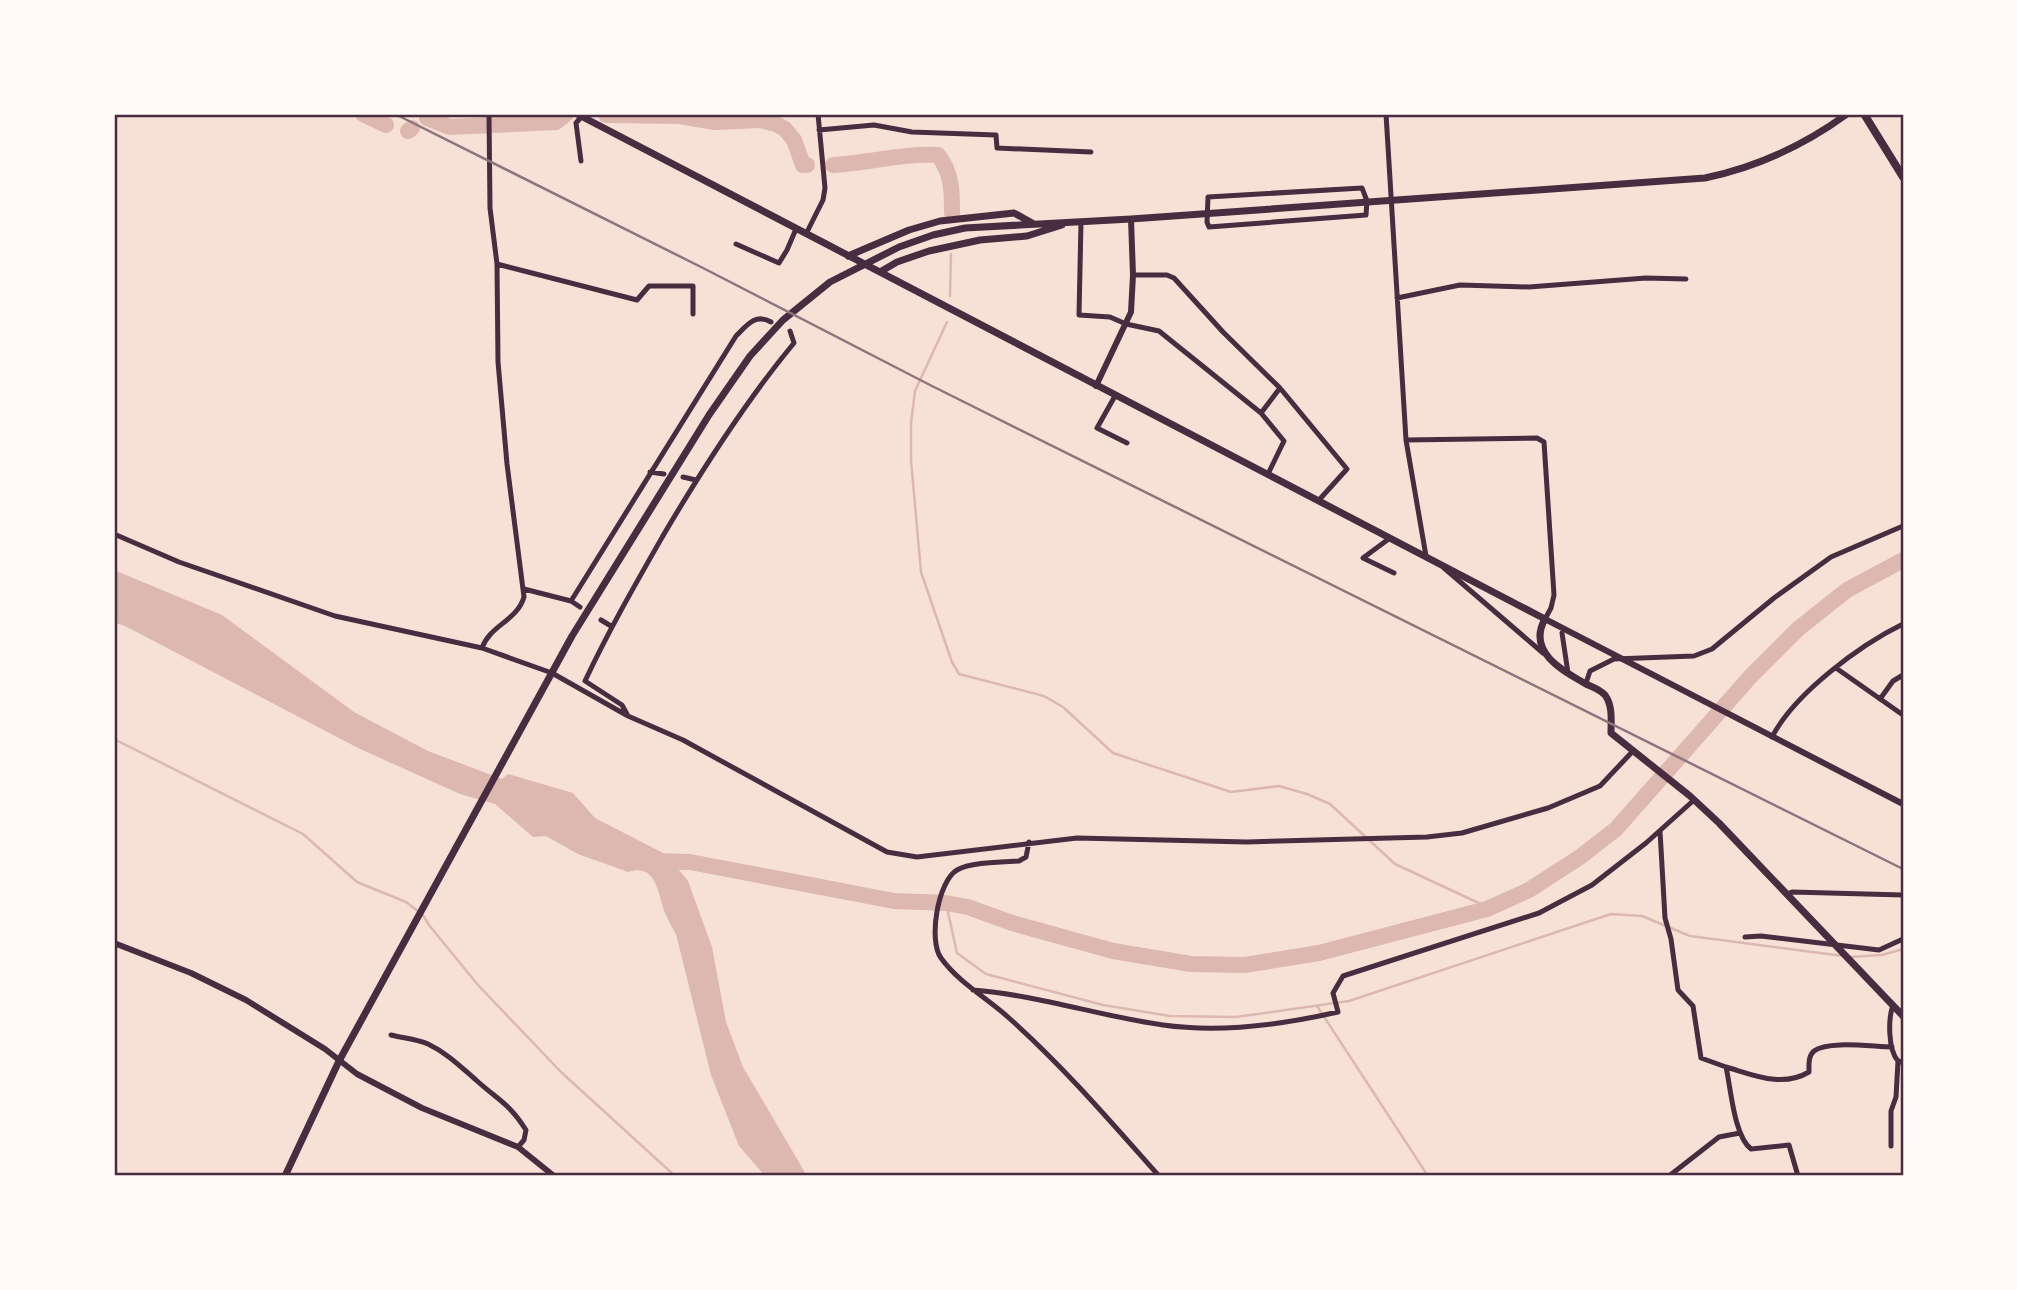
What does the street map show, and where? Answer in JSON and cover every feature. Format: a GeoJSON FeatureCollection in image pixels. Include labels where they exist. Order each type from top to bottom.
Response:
{"type":"FeatureCollection","features":[{"type":"Feature","properties":{"kind":"highway"},"geometry":{"type":"LineString","coordinates":[[1864,114],[1903,177]]}},
{"type":"Feature","properties":{"kind":"main road"},"geometry":{"type":"LineString","coordinates":[[285,1176],[340,1061],[579,625],[709,415],[750,356],[783,320],[830,282],[878,256],[933,235],[965,228],[1131,219],[1705,178],[1757,164],[1788,151],[1847,114]]}},
{"type":"Feature","properties":{"kind":"main road"},"geometry":{"type":"LineString","coordinates":[[580,115],[593,117],[796,229],[1545,619],[1539,636],[1540,645],[1547,656],[1568,673],[1603,692],[1611,713],[1611,733],[1692,798],[1903,1016]]}},
{"type":"Feature","properties":{"kind":"main road"},"geometry":{"type":"LineString","coordinates":[[848,256],[909,230],[940,221],[1014,214],[1034,224]]}},
{"type":"Feature","properties":{"kind":"main road"},"geometry":{"type":"LineString","coordinates":[[880,272],[897,262],[929,251],[980,240],[1027,236],[1077,222]]}},
{"type":"Feature","properties":{"kind":"street"},"geometry":{"type":"LineString","coordinates":[[806,234],[819,209],[825,188],[818,114]]}},
{"type":"Feature","properties":{"kind":"street"},"geometry":{"type":"LineString","coordinates":[[1385,114],[1406,440],[1426,556]]}},
{"type":"Feature","properties":{"kind":"street"},"geometry":{"type":"LineString","coordinates":[[580,115],[576,122],[581,161]]}},
{"type":"Feature","properties":{"kind":"street"},"geometry":{"type":"LineString","coordinates":[[482,648],[494,629],[515,614],[521,605],[524,589],[515,536],[498,362],[497,264],[490,208],[490,117]]}},
{"type":"Feature","properties":{"kind":"street"},"geometry":{"type":"LineString","coordinates":[[820,130],[874,125],[912,132],[996,135],[997,148],[1091,152]]}},
{"type":"Feature","properties":{"kind":"street"},"geometry":{"type":"LineString","coordinates":[[1362,188],[1367,201],[1366,215],[1209,227],[1207,222],[1208,197],[1362,188]]}},
{"type":"Feature","properties":{"kind":"street"},"geometry":{"type":"LineString","coordinates":[[1096,386],[1131,312],[1131,219]]}},
{"type":"Feature","properties":{"kind":"street"},"geometry":{"type":"LineString","coordinates":[[1077,222],[1079,315],[1110,317],[1126,324],[1159,331],[1261,413],[1284,441],[1268,474]]}},
{"type":"Feature","properties":{"kind":"street"},"geometry":{"type":"LineString","coordinates":[[736,244],[779,263],[796,229]]}},
{"type":"Feature","properties":{"kind":"street"},"geometry":{"type":"LineString","coordinates":[[497,264],[637,300],[649,286],[693,286],[693,314]]}},
{"type":"Feature","properties":{"kind":"street"},"geometry":{"type":"LineString","coordinates":[[1133,275],[1167,275],[1174,278],[1223,332],[1280,388],[1347,469],[1319,500]]}},
{"type":"Feature","properties":{"kind":"street"},"geometry":{"type":"LineString","coordinates":[[1397,298],[1460,285],[1529,287],[1646,278],[1686,279]]}},
{"type":"Feature","properties":{"kind":"street"},"geometry":{"type":"LineString","coordinates":[[572,601],[736,336],[751,320],[764,318],[771,322]]}},
{"type":"Feature","properties":{"kind":"street"},"geometry":{"type":"LineString","coordinates":[[628,716],[622,705],[585,681],[611,626],[696,480],[767,377],[794,343],[790,331]]}},
{"type":"Feature","properties":{"kind":"street"},"geometry":{"type":"LineString","coordinates":[[1261,413],[1280,388]]}},
{"type":"Feature","properties":{"kind":"street"},"geometry":{"type":"LineString","coordinates":[[1115,396],[1097,428],[1127,443]]}},
{"type":"Feature","properties":{"kind":"street"},"geometry":{"type":"LineString","coordinates":[[1406,440],[1536,438],[1544,442],[1554,595],[1545,619],[1903,804]]}},
{"type":"Feature","properties":{"kind":"street"},"geometry":{"type":"LineString","coordinates":[[650,472],[664,474]]}},
{"type":"Feature","properties":{"kind":"street"},"geometry":{"type":"LineString","coordinates":[[683,477],[696,480]]}},
{"type":"Feature","properties":{"kind":"street"},"geometry":{"type":"LineString","coordinates":[[1586,683],[1590,671],[1614,659],[1694,656],[1712,649],[1774,598],[1831,557],[1903,526]]}},
{"type":"Feature","properties":{"kind":"street"},"geometry":{"type":"LineString","coordinates":[[114,534],[178,562],[335,616],[482,648],[552,673],[628,716],[683,740],[887,852],[917,857],[1077,838],[1247,842],[1427,837],[1462,833],[1548,808],[1600,786],[1636,753]]}},
{"type":"Feature","properties":{"kind":"street"},"geometry":{"type":"LineString","coordinates":[[1390,538],[1363,558],[1394,573]]}},
{"type":"Feature","properties":{"kind":"street"},"geometry":{"type":"LineString","coordinates":[[1436,562],[1547,656]]}},
{"type":"Feature","properties":{"kind":"street"},"geometry":{"type":"LineString","coordinates":[[524,589],[572,601],[580,607]]}},
{"type":"Feature","properties":{"kind":"street"},"geometry":{"type":"LineString","coordinates":[[601,620],[611,626]]}},
{"type":"Feature","properties":{"kind":"street"},"geometry":{"type":"LineString","coordinates":[[1772,737],[1780,722],[1836,668],[1862,648],[1903,624]]}},
{"type":"Feature","properties":{"kind":"street"},"geometry":{"type":"LineString","coordinates":[[1562,633],[1568,673]]}},
{"type":"Feature","properties":{"kind":"street"},"geometry":{"type":"LineString","coordinates":[[1836,668],[1903,715]]}},
{"type":"Feature","properties":{"kind":"street"},"geometry":{"type":"LineString","coordinates":[[1880,699],[1893,681],[1903,675]]}},
{"type":"Feature","properties":{"kind":"street"},"geometry":{"type":"LineString","coordinates":[[973,990],[1009,993],[1165,1025],[1230,1028],[1298,1021],[1338,1012],[1333,993],[1343,976],[1539,913],[1592,885],[1660,831],[1692,798]]}},
{"type":"Feature","properties":{"kind":"street"},"geometry":{"type":"LineString","coordinates":[[1660,831],[1665,918],[1671,939],[1678,990],[1693,1006],[1701,1058],[1771,1080],[1784,1080],[1809,1072],[1810,1058],[1814,1051],[1824,1047],[1892,1047]]}},
{"type":"Feature","properties":{"kind":"street"},"geometry":{"type":"LineString","coordinates":[[1029,842],[1026,857],[1019,861],[964,866],[948,877],[935,921],[934,941],[940,957],[973,990],[1009,1017],[1087,1095],[1159,1176]]}},
{"type":"Feature","properties":{"kind":"street"},"geometry":{"type":"LineString","coordinates":[[1787,894],[1903,895]]}},
{"type":"Feature","properties":{"kind":"street"},"geometry":{"type":"LineString","coordinates":[[1745,937],[1761,936],[1879,950],[1903,939]]}},
{"type":"Feature","properties":{"kind":"street"},"geometry":{"type":"LineString","coordinates":[[114,943],[191,973],[246,1000],[390,1092],[518,1147],[554,1176]]}},
{"type":"Feature","properties":{"kind":"street"},"geometry":{"type":"LineString","coordinates":[[1891,1146],[1891,1111],[1896,1097],[1900,1062],[1894,1056],[1892,1047],[1893,1005]]}},
{"type":"Feature","properties":{"kind":"street"},"geometry":{"type":"LineString","coordinates":[[390,1035],[427,1044],[456,1061],[495,1094],[514,1111],[526,1130],[524,1140],[518,1147]]}},
{"type":"Feature","properties":{"kind":"street"},"geometry":{"type":"LineString","coordinates":[[1726,1067],[1740,1133],[1745,1144],[1751,1149],[1789,1144],[1798,1176]]}},
{"type":"Feature","properties":{"kind":"street"},"geometry":{"type":"LineString","coordinates":[[1669,1176],[1719,1137],[1740,1133]]}},
{"type":"Feature","properties":{"kind":"shaded area"},"geometry":{"type":"Polygon","coordinates":[[[114,570],[222,615],[354,712],[428,751],[502,779],[508,774],[573,793],[595,818],[667,855],[688,881],[712,947],[726,1022],[743,1067],[807,1176],[765,1176],[739,1146],[711,1075],[676,934],[651,876],[638,870],[628,872],[578,854],[546,836],[533,837],[495,804],[460,794],[358,748],[114,622],[114,570]]]}},
{"type":"Feature","properties":{"kind":"waterway"},"geometry":{"type":"LineString","coordinates":[[363,114],[386,125]]}},
{"type":"Feature","properties":{"kind":"waterway"},"geometry":{"type":"LineString","coordinates":[[427,118],[450,127],[556,122],[566,114]]}},
{"type":"Feature","properties":{"kind":"waterway"},"geometry":{"type":"LineString","coordinates":[[606,115],[679,116],[715,122],[760,120],[785,129],[794,140],[803,165],[807,165]]}},
{"type":"Feature","properties":{"kind":"waterway"},"geometry":{"type":"LineString","coordinates":[[408,131],[412,128]]}},
{"type":"Feature","properties":{"kind":"waterway"},"geometry":{"type":"LineString","coordinates":[[833,165],[912,155],[938,155],[949,175],[952,213]]}},
{"type":"Feature","properties":{"kind":"waterway"},"geometry":{"type":"LineString","coordinates":[[950,296],[951,254]]}},
{"type":"Feature","properties":{"kind":"waterway"},"geometry":{"type":"LineString","coordinates":[[947,322],[915,391],[911,423],[911,460],[921,572],[952,662],[959,674],[1044,696],[1063,707],[1113,753],[1231,792],[1279,786],[1330,804],[1395,864],[1487,909]]}},
{"type":"Feature","properties":{"kind":"waterway"},"geometry":{"type":"LineString","coordinates":[[653,861],[690,862],[894,901],[946,903],[968,907],[1012,923],[1113,951],[1191,964],[1245,965],[1319,953],[1487,909],[1529,890],[1580,857],[1616,829],[1750,677],[1798,629],[1847,590],[1903,560]]}},
{"type":"Feature","properties":{"kind":"waterway"},"geometry":{"type":"LineString","coordinates":[[114,739],[303,834],[357,882],[406,902],[423,915],[478,985],[561,1072],[675,1176]]}},
{"type":"Feature","properties":{"kind":"waterway"},"geometry":{"type":"LineString","coordinates":[[946,903],[957,953],[986,974],[1103,1005],[1170,1016],[1236,1017],[1349,1001],[1611,914],[1642,916],[1690,936],[1843,956]]}},
{"type":"Feature","properties":{"kind":"waterway"},"geometry":{"type":"LineString","coordinates":[[1849,957],[1882,955],[1903,949]]}},
{"type":"Feature","properties":{"kind":"waterway"},"geometry":{"type":"LineString","coordinates":[[1317,1006],[1428,1176]]}},
{"type":"Feature","properties":{"kind":"railway"},"geometry":{"type":"LineString","coordinates":[[395,114],[930,385],[1903,869]]}}]}
